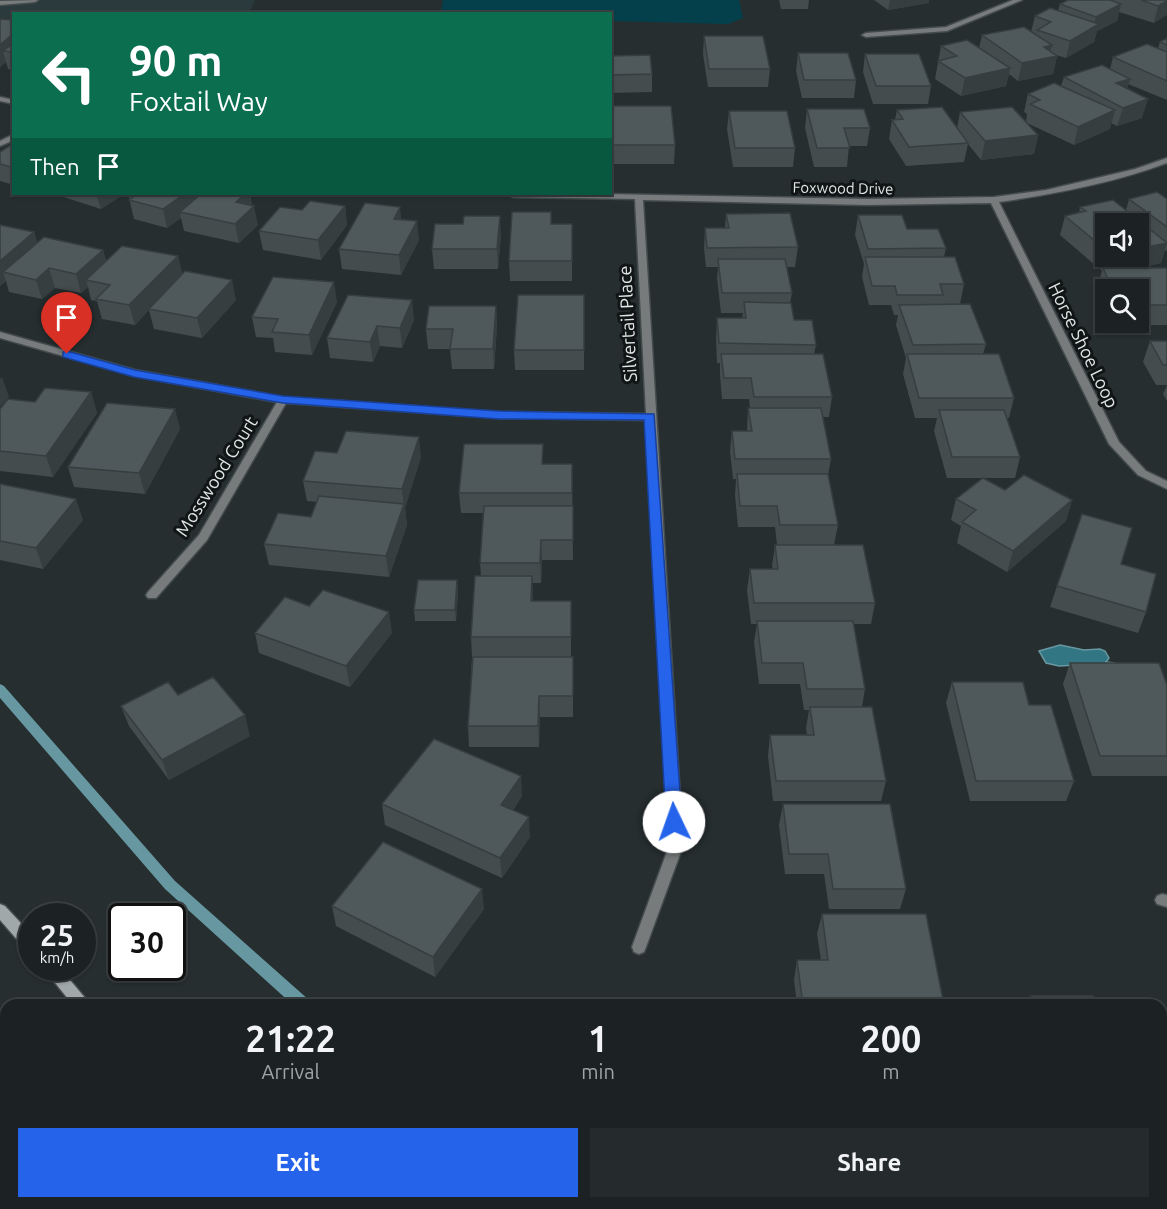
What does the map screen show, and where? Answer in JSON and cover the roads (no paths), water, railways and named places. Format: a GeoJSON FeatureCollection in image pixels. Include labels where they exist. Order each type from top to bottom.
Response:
{"type":"FeatureCollection","features":[{"type":"Feature","properties":{"kind":"street"},"geometry":{"type":"LineString","coordinates":[[0,3],[35,0]]}},
{"type":"Feature","properties":{"kind":"street"},"geometry":{"type":"LineString","coordinates":[[866,35],[947,29],[1019,0]]}},
{"type":"Feature","properties":{"kind":"street","name":"Foxwood Drive"},"geometry":{"type":"LineString","coordinates":[[555,195],[868,202],[993,200],[1046,193],[1138,171],[1167,160]]}},
{"type":"Feature","properties":{"kind":"street","name":"Silvertail Place"},"geometry":{"type":"LineString","coordinates":[[639,197],[676,846],[639,947]]}},
{"type":"Feature","properties":{"kind":"street","name":"Horse Shoe Loop"},"geometry":{"type":"LineString","coordinates":[[993,200],[1114,444],[1142,473],[1167,484]]}},
{"type":"Feature","properties":{"kind":"street"},"geometry":{"type":"LineString","coordinates":[[0,335],[134,373],[283,400],[499,415],[650,417]]}},
{"type":"Feature","properties":{"kind":"street","name":"Mosswood Court"},"geometry":{"type":"LineString","coordinates":[[152,595],[203,537],[283,400]]}},
{"type":"Feature","properties":{"kind":"street"},"geometry":{"type":"LineString","coordinates":[[0,910],[18,930]]}},
{"type":"Feature","properties":{"kind":"street"},"geometry":{"type":"LineString","coordinates":[[62,981],[78,999]]}},
{"type":"Feature","properties":{"kind":"waterway"},"geometry":{"type":"LineString","coordinates":[[0,689],[170,885],[297,999]]}}]}
